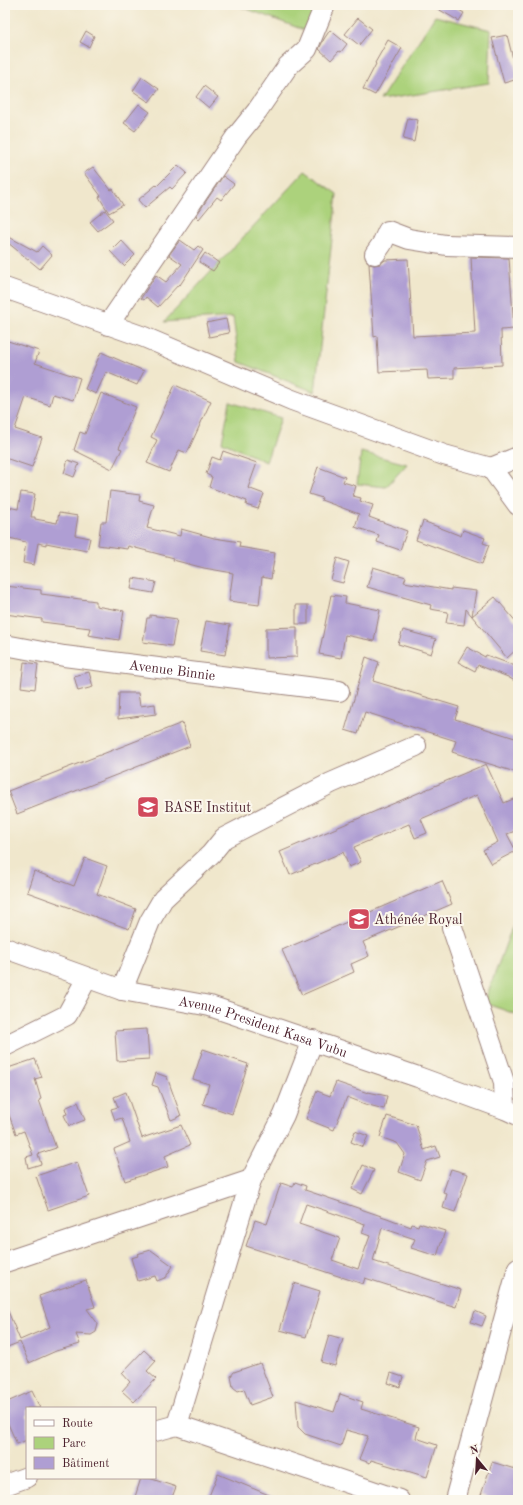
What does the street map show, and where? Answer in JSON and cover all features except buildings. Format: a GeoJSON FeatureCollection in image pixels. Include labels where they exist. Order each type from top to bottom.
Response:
{"type":"FeatureCollection","features":[{"type":"Feature","properties":{"kind":"street"},"geometry":{"type":"LineString","coordinates":[[108,325],[236,137],[257,111],[288,66],[307,49],[325,5]]}},
{"type":"Feature","properties":{"kind":"street"},"geometry":{"type":"LineString","coordinates":[[376,254],[388,231],[409,239],[446,245],[518,247]]}},
{"type":"Feature","properties":{"kind":"street"},"geometry":{"type":"LineString","coordinates":[[5,288],[144,337],[292,400],[444,455],[491,468],[518,457]]}},
{"type":"Feature","properties":{"kind":"street"},"geometry":{"type":"LineString","coordinates":[[491,468],[518,505]]}},
{"type":"Feature","properties":{"kind":"street","name":"Avenue Binnie"},"geometry":{"type":"LineString","coordinates":[[5,645],[64,656],[340,691]]}},
{"type":"Feature","properties":{"kind":"street"},"geometry":{"type":"LineString","coordinates":[[122,990],[150,921],[163,898],[211,854],[224,838],[331,783],[416,746]]}},
{"type":"Feature","properties":{"kind":"street"},"geometry":{"type":"LineString","coordinates":[[452,927],[504,1082],[512,1112]]}},
{"type":"Feature","properties":{"kind":"street","name":"Avenue President Kasa Vubu"},"geometry":{"type":"LineString","coordinates":[[5,948],[122,990],[210,1006],[313,1040],[512,1112]]}},
{"type":"Feature","properties":{"kind":"street"},"geometry":{"type":"LineString","coordinates":[[5,1046],[67,1015],[87,978]]}},
{"type":"Feature","properties":{"kind":"street"},"geometry":{"type":"LineString","coordinates":[[177,1425],[251,1180],[284,1115],[313,1040]]}},
{"type":"Feature","properties":{"kind":"street"},"geometry":{"type":"LineString","coordinates":[[5,1262],[251,1180]]}},
{"type":"Feature","properties":{"kind":"street"},"geometry":{"type":"LineString","coordinates":[[455,1500],[518,1268]]}},
{"type":"Feature","properties":{"kind":"street"},"geometry":{"type":"LineString","coordinates":[[156,1431],[177,1425],[399,1500]]}},
{"type":"Feature","properties":{"kind":"street"},"geometry":{"type":"LineString","coordinates":[[5,1485],[26,1477]]}},
{"type":"Feature","properties":{"kind":"green space"},"geometry":{"type":"Polygon","coordinates":[[[236,5],[326,5],[315,34],[236,5]]]}},
{"type":"Feature","properties":{"kind":"green space"},"geometry":{"type":"Polygon","coordinates":[[[435,16],[491,30],[489,83],[380,100],[435,16]]]}},
{"type":"Feature","properties":{"kind":"green space"},"geometry":{"type":"Polygon","coordinates":[[[305,171],[337,194],[315,392],[239,362],[233,317],[164,322],[305,171]]]}},
{"type":"Feature","properties":{"kind":"green space"},"geometry":{"type":"Polygon","coordinates":[[[230,402],[281,418],[266,462],[222,442],[230,402]]]}},
{"type":"Feature","properties":{"kind":"green space"},"geometry":{"type":"Polygon","coordinates":[[[361,452],[407,464],[386,487],[357,484],[361,452]]]}},
{"type":"Feature","properties":{"kind":"green space"},"geometry":{"type":"Polygon","coordinates":[[[518,911],[518,1015],[484,1003],[518,911]]]}},
{"type":"Feature","properties":{"kind":"place","name":"BASE Institut"},"geometry":{"type":"Point","coordinates":[148,807]}},
{"type":"Feature","properties":{"kind":"place","name":"Athénée Royal"},"geometry":{"type":"Point","coordinates":[359,919]}}]}
